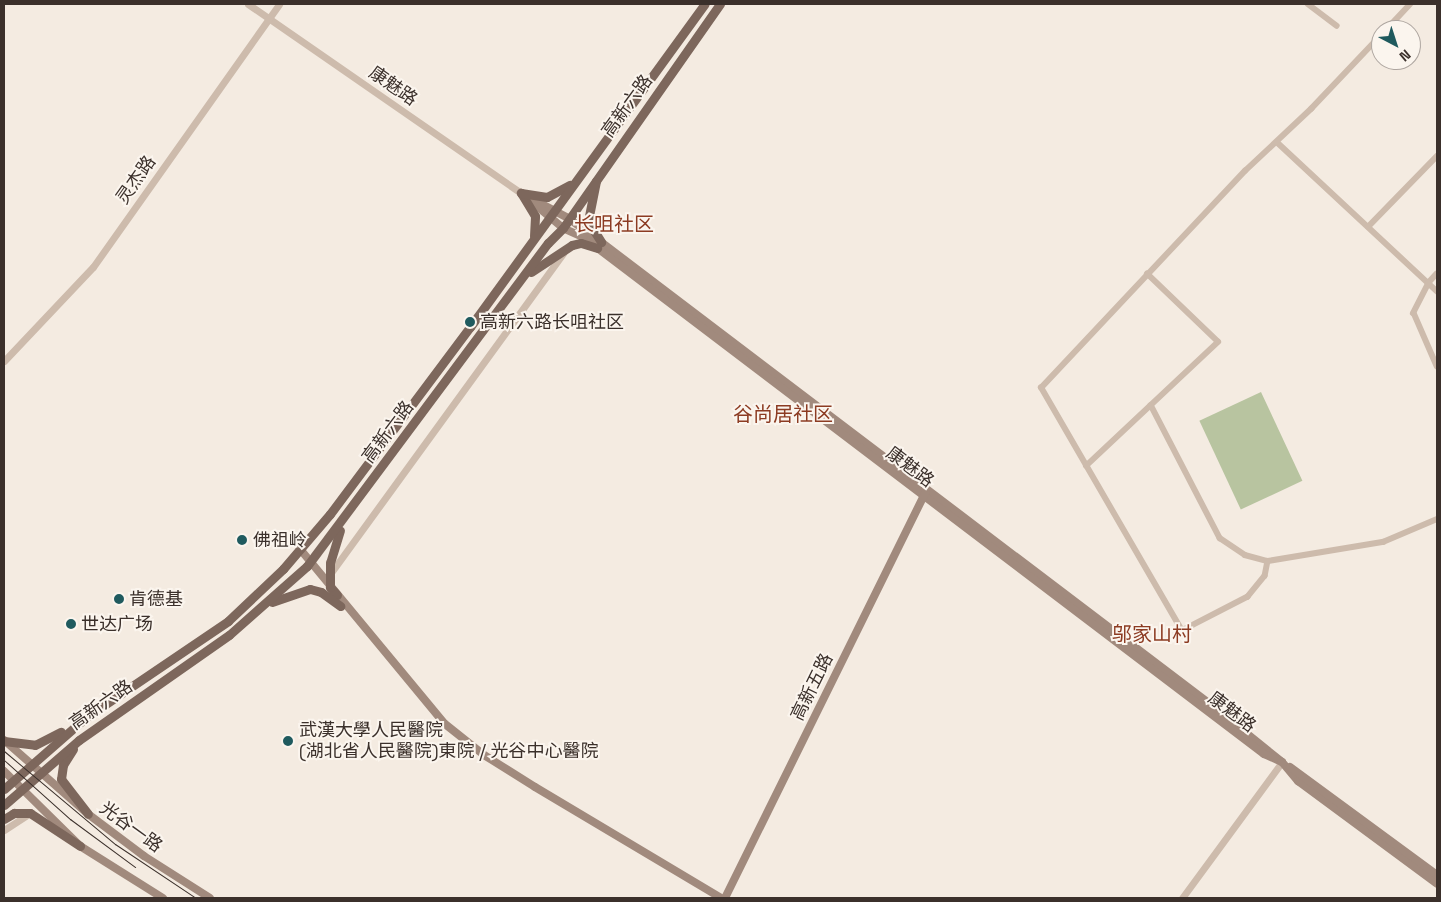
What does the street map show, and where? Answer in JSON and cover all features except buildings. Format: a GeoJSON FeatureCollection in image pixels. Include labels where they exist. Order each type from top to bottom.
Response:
{"type":"FeatureCollection","features":[{"type":"Feature","properties":{"kind":"main road","name":"高新六路"},"geometry":{"type":"LineString","coordinates":[[4,789],[85,718],[228,621],[298,552],[336,506],[532,242],[551,213],[705,4]]}},
{"type":"Feature","properties":{"kind":"main road","name":"高新六路"},"geometry":{"type":"LineString","coordinates":[[4,805],[21,788],[79,740],[229,635],[308,564],[521,280],[563,228],[598,174],[720,4]]}},
{"type":"Feature","properties":{"kind":"main road"},"geometry":{"type":"LineString","coordinates":[[521,193],[536,198],[556,195],[586,168]]}},
{"type":"Feature","properties":{"kind":"main road"},"geometry":{"type":"LineString","coordinates":[[521,280],[567,248],[581,244],[599,245],[588,221],[598,174]]}},
{"type":"Feature","properties":{"kind":"main road"},"geometry":{"type":"LineString","coordinates":[[521,193],[535,216],[532,242]]}},
{"type":"Feature","properties":{"kind":"main road","name":"康魅路"},"geometry":{"type":"LineString","coordinates":[[521,193],[551,213],[568,218],[599,245],[925,493],[1219,711],[1282,762],[1437,875]]}},
{"type":"Feature","properties":{"kind":"main road","name":"康魅路"},"geometry":{"type":"LineString","coordinates":[[551,213],[563,228],[599,245]]}},
{"type":"Feature","properties":{"kind":"main road","name":"高新五路"},"geometry":{"type":"LineString","coordinates":[[725,898],[925,493]]}},
{"type":"Feature","properties":{"kind":"main road"},"geometry":{"type":"LineString","coordinates":[[347,514],[333,543],[329,575],[330,587],[445,724],[484,755],[721,898]]}},
{"type":"Feature","properties":{"kind":"main road"},"geometry":{"type":"LineString","coordinates":[[298,552],[340,606],[442,728],[481,758],[533,791],[712,898]]}},
{"type":"Feature","properties":{"kind":"main road"},"geometry":{"type":"LineString","coordinates":[[308,564],[337,595]]}},
{"type":"Feature","properties":{"kind":"main road"},"geometry":{"type":"LineString","coordinates":[[257,610],[281,596],[310,589],[321,592],[340,606]]}},
{"type":"Feature","properties":{"kind":"main road"},"geometry":{"type":"LineString","coordinates":[[4,741],[27,746],[44,743],[85,718]]}},
{"type":"Feature","properties":{"kind":"main road"},"geometry":{"type":"LineString","coordinates":[[79,740],[63,765],[61,779],[88,814]]}},
{"type":"Feature","properties":{"kind":"main road","name":"光谷一路"},"geometry":{"type":"LineString","coordinates":[[4,741],[30,766],[88,814],[144,856],[210,898]]}},
{"type":"Feature","properties":{"kind":"main road","name":"康魅路"},"geometry":{"type":"LineString","coordinates":[[1282,762],[1298,781],[1437,884]]}},
{"type":"Feature","properties":{"kind":"main road"},"geometry":{"type":"LineString","coordinates":[[4,771],[80,846]]}},
{"type":"Feature","properties":{"kind":"main road"},"geometry":{"type":"LineString","coordinates":[[4,819],[14,813],[30,814],[163,898]]}},
{"type":"Feature","properties":{"kind":"street","name":"康魅路"},"geometry":{"type":"LineString","coordinates":[[248,4],[521,193]]}},
{"type":"Feature","properties":{"kind":"street","name":"灵杰路"},"geometry":{"type":"LineString","coordinates":[[4,361],[93,267],[279,4]]}},
{"type":"Feature","properties":{"kind":"street"},"geometry":{"type":"LineString","coordinates":[[1308,4],[1337,26]]}},
{"type":"Feature","properties":{"kind":"street"},"geometry":{"type":"LineString","coordinates":[[1395,20],[1410,4]]}},
{"type":"Feature","properties":{"kind":"street"},"geometry":{"type":"LineString","coordinates":[[1268,561],[1265,576],[1248,597],[1182,631],[1041,388],[1245,171],[1277,142],[1371,45]]}},
{"type":"Feature","properties":{"kind":"street"},"geometry":{"type":"LineString","coordinates":[[1277,142],[1437,291]]}},
{"type":"Feature","properties":{"kind":"street"},"geometry":{"type":"LineString","coordinates":[[1368,227],[1437,156]]}},
{"type":"Feature","properties":{"kind":"street"},"geometry":{"type":"LineString","coordinates":[[329,575],[567,248]]}},
{"type":"Feature","properties":{"kind":"street"},"geometry":{"type":"LineString","coordinates":[[1086,466],[1218,342],[1147,274]]}},
{"type":"Feature","properties":{"kind":"street"},"geometry":{"type":"LineString","coordinates":[[1437,274],[1429,283],[1414,313],[1437,366]]}},
{"type":"Feature","properties":{"kind":"street"},"geometry":{"type":"LineString","coordinates":[[1151,405],[1220,538],[1231,548],[1268,561],[1383,542],[1437,519]]}},
{"type":"Feature","properties":{"kind":"street"},"geometry":{"type":"LineString","coordinates":[[1182,898],[1282,762]]}},
{"type":"Feature","properties":{"kind":"street"},"geometry":{"type":"LineString","coordinates":[[4,830],[30,814]]}},
{"type":"Feature","properties":{"kind":"green space"},"geometry":{"type":"Polygon","coordinates":[[[1261,392],[1302,481],[1241,510],[1199,421],[1261,392]]]}},
{"type":"Feature","properties":{"kind":"tram line"},"geometry":{"type":"LineString","coordinates":[[4,751],[115,844],[196,898]]}},
{"type":"Feature","properties":{"kind":"tram line"},"geometry":{"type":"LineString","coordinates":[[4,760],[70,819],[135,867]]}},
{"type":"Feature","properties":{"kind":"place","name":"高新六路长咀社区"},"geometry":{"type":"Point","coordinates":[470,322]}},
{"type":"Feature","properties":{"kind":"place","name":"佛祖岭"},"geometry":{"type":"Point","coordinates":[242,540]}},
{"type":"Feature","properties":{"kind":"place","name":"肯德基"},"geometry":{"type":"Point","coordinates":[119,599]}},
{"type":"Feature","properties":{"kind":"place","name":"世达广场"},"geometry":{"type":"Point","coordinates":[71,624]}},
{"type":"Feature","properties":{"kind":"place","name":"武漢大學人民醫院 (湖北省人民醫院)東院 / 光谷中心醫院"},"geometry":{"type":"Point","coordinates":[288,741]}},
{"type":"Feature","properties":{"kind":"district","name":"长咀社区"},"geometry":{"type":"Point","coordinates":[614,224]}},
{"type":"Feature","properties":{"kind":"district","name":"谷尚居社区"},"geometry":{"type":"Point","coordinates":[783,414]}},
{"type":"Feature","properties":{"kind":"district","name":"邬家山村"},"geometry":{"type":"Point","coordinates":[1152,634]}}]}
